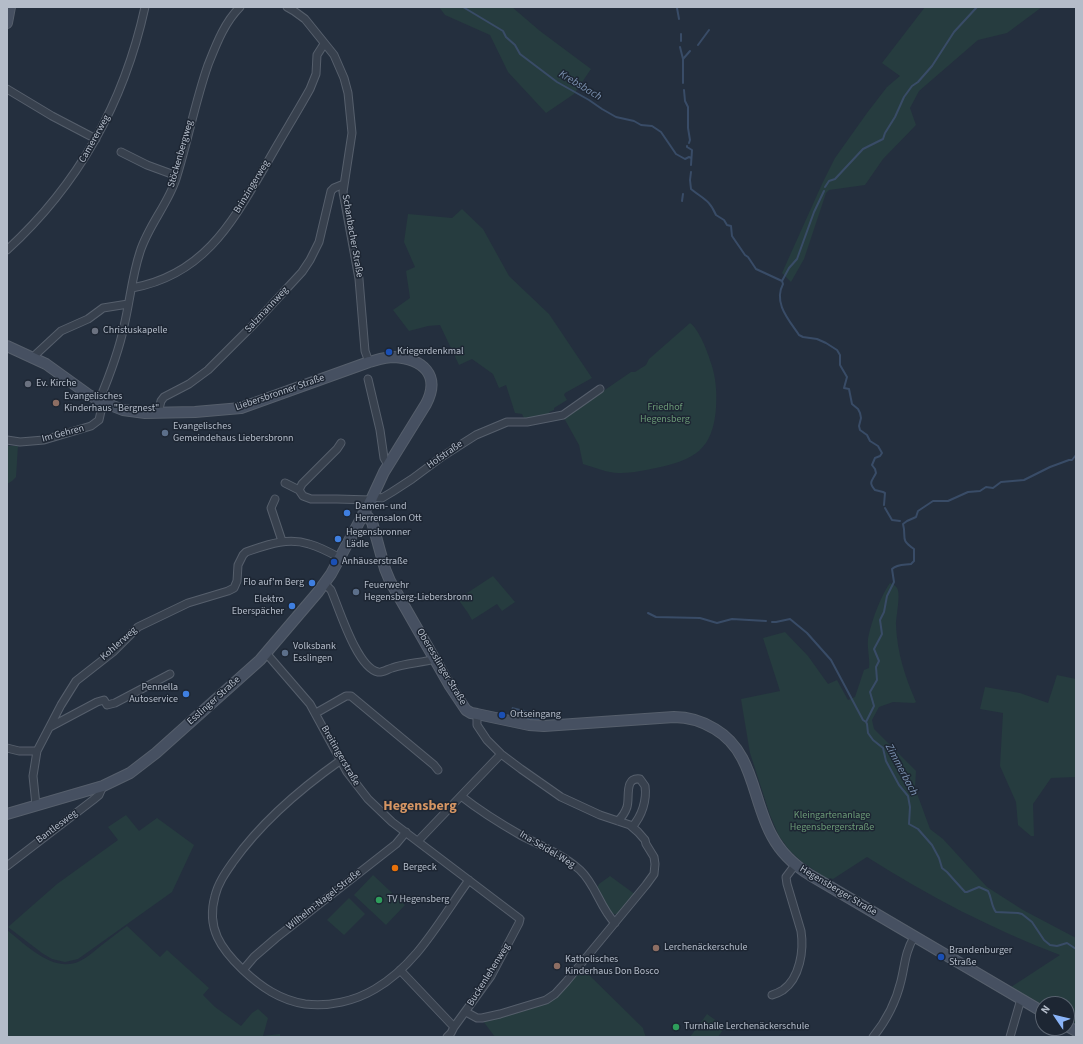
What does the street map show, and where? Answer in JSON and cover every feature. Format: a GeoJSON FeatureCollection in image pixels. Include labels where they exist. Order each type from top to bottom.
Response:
{"type":"FeatureCollection","features":[{"type":"Feature","properties":{"kind":"street"},"geometry":{"type":"LineString","coordinates":[[7,23],[10,7]]}},
{"type":"Feature","properties":{"kind":"street","name":"Camererweg"},"geometry":{"type":"LineString","coordinates":[[7,250],[29,229],[57,198],[80,166],[96,139],[109,114],[124,79],[136,45],[145,7]]}},
{"type":"Feature","properties":{"kind":"street","name":"Stöckenbergweg"},"geometry":{"type":"LineString","coordinates":[[101,402],[120,342],[132,288],[133,275],[145,240],[177,176],[199,94],[214,48],[222,31],[240,7]]}},
{"type":"Feature","properties":{"kind":"street"},"geometry":{"type":"LineString","coordinates":[[286,7],[297,12],[305,19],[324,44]]}},
{"type":"Feature","properties":{"kind":"street","name":"Schanbacher Straße"},"geometry":{"type":"LineString","coordinates":[[324,44],[334,55],[346,85],[350,103],[352,139],[344,184],[345,204],[360,283],[365,352],[369,362]]}},
{"type":"Feature","properties":{"kind":"street","name":"Brinzingerweg"},"geometry":{"type":"LineString","coordinates":[[132,288],[151,284],[188,265],[210,248],[223,233],[239,211],[310,89],[316,74],[317,55],[324,44]]}},
{"type":"Feature","properties":{"kind":"street"},"geometry":{"type":"LineString","coordinates":[[7,89],[52,116],[96,139]]}},
{"type":"Feature","properties":{"kind":"street"},"geometry":{"type":"LineString","coordinates":[[121,152],[147,165],[177,176]]}},
{"type":"Feature","properties":{"kind":"street","name":"Salzmannweg"},"geometry":{"type":"LineString","coordinates":[[158,413],[164,397],[208,370],[260,319],[302,272],[319,242],[331,191],[334,188],[344,184]]}},
{"type":"Feature","properties":{"kind":"street"},"geometry":{"type":"LineString","coordinates":[[32,357],[62,331],[88,319],[103,308],[128,304]]}},
{"type":"Feature","properties":{"kind":"street","name":"Liebersbronner Straße"},"geometry":{"type":"LineString","coordinates":[[7,346],[50,367],[101,402],[131,412],[158,413],[231,410],[241,408],[369,362],[393,357],[415,362],[425,368],[432,381],[431,393],[426,404],[388,465],[372,499]]}},
{"type":"Feature","properties":{"kind":"street"},"geometry":{"type":"LineString","coordinates":[[368,379],[380,430],[384,458],[388,465]]}},
{"type":"Feature","properties":{"kind":"street","name":"Hofstraße"},"geometry":{"type":"LineString","coordinates":[[285,483],[299,490],[304,496],[311,499],[382,498],[476,435],[504,422],[521,422],[563,415],[600,390]]}},
{"type":"Feature","properties":{"kind":"street","name":"Im Gehren"},"geometry":{"type":"LineString","coordinates":[[7,440],[20,442],[44,440],[56,438],[92,426],[99,420],[101,402]]}},
{"type":"Feature","properties":{"kind":"street"},"geometry":{"type":"LineString","coordinates":[[299,490],[341,443]]}},
{"type":"Feature","properties":{"kind":"street"},"geometry":{"type":"LineString","coordinates":[[275,499],[271,508],[282,541],[311,544],[340,558]]}},
{"type":"Feature","properties":{"kind":"street","name":"Esslinger Straße"},"geometry":{"type":"LineString","coordinates":[[7,814],[103,786],[122,778],[148,760],[266,653],[325,584],[372,499]]}},
{"type":"Feature","properties":{"kind":"street","name":"Oberesslinger Straße"},"geometry":{"type":"LineString","coordinates":[[364,514],[370,518],[372,522],[387,576],[446,680],[465,708],[469,712],[477,714]]}},
{"type":"Feature","properties":{"kind":"street","name":"Kohlerweg"},"geometry":{"type":"LineString","coordinates":[[36,805],[33,776],[37,752],[77,679],[113,652],[138,626],[188,603],[232,590],[236,585],[238,565],[246,552],[282,541]]}},
{"type":"Feature","properties":{"kind":"street"},"geometry":{"type":"LineString","coordinates":[[325,584],[331,590],[354,647],[364,662],[375,671],[379,673],[400,665],[435,659]]}},
{"type":"Feature","properties":{"kind":"street","name":"Breitingerstraße"},"geometry":{"type":"LineString","coordinates":[[266,653],[316,713],[351,778],[363,794],[382,814],[512,912],[520,920]]}},
{"type":"Feature","properties":{"kind":"street"},"geometry":{"type":"LineString","coordinates":[[50,727],[97,702],[104,700],[107,705],[114,703],[170,674]]}},
{"type":"Feature","properties":{"kind":"street"},"geometry":{"type":"LineString","coordinates":[[316,713],[346,696],[351,696],[434,765],[438,770]]}},
{"type":"Feature","properties":{"kind":"street"},"geometry":{"type":"LineString","coordinates":[[466,1012],[477,1018],[484,1018],[528,1006],[549,998],[566,982],[615,923],[654,874],[655,868],[655,860],[645,840],[632,827],[600,815],[558,795],[501,754],[487,740],[478,727],[476,722],[477,714]]}},
{"type":"Feature","properties":{"kind":"street","name":"Hegensberger Straße"},"geometry":{"type":"LineString","coordinates":[[477,714],[538,726],[674,717],[689,718],[706,724],[727,738],[742,756],[769,829],[782,851],[796,865],[810,875],[950,956],[1035,1008]]}},
{"type":"Feature","properties":{"kind":"street"},"geometry":{"type":"LineString","coordinates":[[7,748],[19,751],[37,752]]}},
{"type":"Feature","properties":{"kind":"street"},"geometry":{"type":"LineString","coordinates":[[418,841],[501,754]]}},
{"type":"Feature","properties":{"kind":"street"},"geometry":{"type":"LineString","coordinates":[[341,760],[301,790],[274,814],[239,854],[220,883],[213,901],[213,925],[216,936],[225,951],[243,970],[262,987],[275,995],[294,1001],[316,1005],[335,1003],[362,995],[380,986],[400,970],[426,941],[469,880]]}},
{"type":"Feature","properties":{"kind":"street"},"geometry":{"type":"LineString","coordinates":[[618,821],[624,814],[627,807],[628,787],[630,782],[634,779],[640,779],[645,786],[645,799],[639,818],[632,827]]}},
{"type":"Feature","properties":{"kind":"street","name":"Bantlesweg"},"geometry":{"type":"LineString","coordinates":[[7,866],[99,795],[103,786]]}},
{"type":"Feature","properties":{"kind":"street","name":"Ina-Seidel-Weg"},"geometry":{"type":"LineString","coordinates":[[461,796],[498,822],[575,866],[590,882],[608,915],[615,923]]}},
{"type":"Feature","properties":{"kind":"street","name":"Wilhelm-Nagel-Straße"},"geometry":{"type":"LineString","coordinates":[[243,970],[267,945],[396,844],[406,832]]}},
{"type":"Feature","properties":{"kind":"street"},"geometry":{"type":"LineString","coordinates":[[772,995],[789,984],[795,974],[801,956],[801,931],[786,876],[796,865]]}},
{"type":"Feature","properties":{"kind":"street","name":"Buckenlehenweg"},"geometry":{"type":"LineString","coordinates":[[447,1037],[491,976],[520,920]]}},
{"type":"Feature","properties":{"kind":"street"},"geometry":{"type":"LineString","coordinates":[[873,1037],[887,1018],[894,1003],[901,980],[907,950],[914,936]]}},
{"type":"Feature","properties":{"kind":"street"},"geometry":{"type":"LineString","coordinates":[[400,970],[454,1027]]}},
{"type":"Feature","properties":{"kind":"street"},"geometry":{"type":"LineString","coordinates":[[1010,1037],[1021,1000]]}},
{"type":"Feature","properties":{"kind":"green space"},"geometry":{"type":"Polygon","coordinates":[[[439,7],[512,7],[540,31],[591,69],[574,94],[546,113],[508,72],[490,35],[445,15],[439,7]]]}},
{"type":"Feature","properties":{"kind":"green space"},"geometry":{"type":"Polygon","coordinates":[[[925,7],[1042,7],[1007,33],[978,40],[919,91],[910,108],[916,125],[883,159],[865,185],[829,190],[826,193],[804,259],[791,282],[782,273],[822,184],[835,158],[867,113],[887,87],[900,76],[882,63],[925,7]]]}},
{"type":"Feature","properties":{"kind":"green space"},"geometry":{"type":"Polygon","coordinates":[[[462,209],[483,229],[509,276],[549,314],[592,378],[565,393],[564,395],[567,400],[549,412],[550,414],[535,418],[524,418],[522,414],[515,413],[506,385],[499,388],[493,374],[472,359],[459,365],[440,325],[428,326],[409,331],[393,310],[410,298],[406,271],[415,267],[404,242],[408,214],[452,218],[462,209]]]}},
{"type":"Feature","properties":{"kind":"green space","name":"Friedhof Hegensberg"},"geometry":{"type":"Polygon","coordinates":[[[690,323],[697,330],[703,342],[710,359],[715,380],[716,408],[714,422],[711,434],[706,443],[700,450],[681,461],[670,465],[639,471],[617,473],[583,464],[579,445],[564,418],[631,372],[635,372],[646,365],[649,359],[690,323]]]}},
{"type":"Feature","properties":{"kind":"green space"},"geometry":{"type":"Polygon","coordinates":[[[7,446],[18,446],[16,477],[7,484],[7,446]]]}},
{"type":"Feature","properties":{"kind":"green space"},"geometry":{"type":"Polygon","coordinates":[[[493,576],[515,602],[502,611],[497,604],[472,620],[458,599],[493,576]]]}},
{"type":"Feature","properties":{"kind":"green space","name":"Kleingartenanlage Hegensbergerstraße"},"geometry":{"type":"Polygon","coordinates":[[[890,583],[897,588],[898,591],[896,625],[898,645],[905,674],[916,702],[893,702],[879,707],[872,720],[874,729],[916,771],[915,788],[930,829],[943,839],[987,887],[1023,910],[1076,938],[1076,1024],[1075,996],[1035,996],[1035,1000],[1011,987],[1060,955],[985,923],[961,911],[913,885],[867,857],[833,879],[827,879],[801,861],[790,851],[779,836],[770,815],[750,753],[741,699],[780,691],[763,638],[785,632],[808,656],[828,684],[837,680],[848,700],[855,697],[864,670],[869,668],[868,639],[871,625],[890,583]]]}},
{"type":"Feature","properties":{"kind":"green space"},"geometry":{"type":"Polygon","coordinates":[[[1057,675],[1076,679],[1076,777],[1051,778],[1033,804],[1034,836],[1031,836],[1018,825],[1016,802],[1000,766],[1003,713],[980,709],[985,687],[1020,693],[1048,703],[1057,675]]]}},
{"type":"Feature","properties":{"kind":"green space"},"geometry":{"type":"Polygon","coordinates":[[[126,815],[139,831],[157,818],[194,845],[172,892],[78,959],[65,962],[52,959],[42,953],[8,927],[57,884],[118,840],[108,827],[126,815]]]}},
{"type":"Feature","properties":{"kind":"green space","name":"TV Hegensberg"},"geometry":{"type":"Polygon","coordinates":[[[373,875],[405,905],[386,925],[354,895],[373,875]]]}},
{"type":"Feature","properties":{"kind":"green space"},"geometry":{"type":"Polygon","coordinates":[[[610,876],[636,895],[619,914],[610,912],[597,888],[599,884],[610,876]]]}},
{"type":"Feature","properties":{"kind":"green space","name":"TV Hegensberg"},"geometry":{"type":"Polygon","coordinates":[[[349,898],[365,914],[344,935],[327,920],[349,898]]]}},
{"type":"Feature","properties":{"kind":"green space"},"geometry":{"type":"Polygon","coordinates":[[[127,926],[160,957],[167,950],[209,988],[203,995],[215,1007],[241,1026],[252,1013],[258,1009],[268,1018],[263,1036],[280,1034],[280,1037],[7,1037],[7,930],[32,950],[50,961],[60,964],[70,964],[80,961],[127,926]]]}},
{"type":"Feature","properties":{"kind":"green space"},"geometry":{"type":"Polygon","coordinates":[[[580,969],[583,969],[643,1028],[646,1037],[495,1037],[483,1021],[547,1002],[580,969]]]}},
{"type":"Feature","properties":{"kind":"green space"},"geometry":{"type":"Polygon","coordinates":[[[707,1014],[725,1027],[718,1037],[690,1037],[707,1014]]]}},
{"type":"Feature","properties":{"kind":"water"},"geometry":{"type":"Polygon","coordinates":[[[512,707],[541,714],[539,721],[510,716],[512,707]]]}},
{"type":"Feature","properties":{"kind":"waterway","name":"Krebsbach"},"geometry":{"type":"LineString","coordinates":[[463,7],[503,31],[506,37],[515,45],[520,54],[557,82],[616,117],[634,121],[641,125],[652,126],[661,132],[676,154],[685,159],[689,157],[691,158]]}},
{"type":"Feature","properties":{"kind":"waterway"},"geometry":{"type":"LineString","coordinates":[[825,187],[829,181],[835,179],[863,149],[883,139],[904,97],[912,86],[918,82],[932,66],[954,32],[977,7]]}},
{"type":"Feature","properties":{"kind":"waterway"},"geometry":{"type":"LineString","coordinates":[[677,8],[679,19]]}},
{"type":"Feature","properties":{"kind":"waterway"},"geometry":{"type":"LineString","coordinates":[[698,45],[709,30]]}},
{"type":"Feature","properties":{"kind":"waterway"},"geometry":{"type":"LineString","coordinates":[[681,34],[681,41]]}},
{"type":"Feature","properties":{"kind":"waterway"},"geometry":{"type":"LineString","coordinates":[[680,47],[683,59],[683,83]]}},
{"type":"Feature","properties":{"kind":"waterway"},"geometry":{"type":"LineString","coordinates":[[683,59],[690,51]]}},
{"type":"Feature","properties":{"kind":"waterway"},"geometry":{"type":"LineString","coordinates":[[684,90],[685,101],[688,107],[689,143]]}},
{"type":"Feature","properties":{"kind":"waterway","name":"Krebsbach"},"geometry":{"type":"LineString","coordinates":[[687,146],[692,150],[691,165]]}},
{"type":"Feature","properties":{"kind":"waterway","name":"Krebsbach"},"geometry":{"type":"LineString","coordinates":[[691,172],[691,189],[708,202],[716,215],[724,220],[727,225],[731,226],[732,236],[756,269],[782,281],[783,284],[780,291],[781,305],[799,335],[817,339],[826,343],[837,350],[840,355],[840,365],[847,377],[844,388],[849,389],[852,404],[860,413],[860,430],[867,435],[870,441],[878,446],[882,453],[880,456],[875,458],[872,465],[876,473],[871,483],[875,490],[885,493],[884,505]]}},
{"type":"Feature","properties":{"kind":"waterway"},"geometry":{"type":"LineString","coordinates":[[782,281],[789,268],[797,259],[814,212],[824,191]]}},
{"type":"Feature","properties":{"kind":"waterway"},"geometry":{"type":"LineString","coordinates":[[682,201],[683,194]]}},
{"type":"Feature","properties":{"kind":"waterway","name":"Zimmerbach"},"geometry":{"type":"LineString","coordinates":[[1076,455],[1072,460],[1050,467],[1024,480],[1001,482],[993,488],[986,487],[980,491],[968,492],[948,501],[933,501],[918,511],[916,517],[903,524],[904,538],[909,546],[914,549],[914,561],[911,564],[899,565],[892,569],[894,582],[887,596],[884,612],[880,620],[882,634],[874,649],[879,661],[876,667],[877,680],[870,692],[874,706],[866,722],[868,733],[873,740],[883,748],[886,761],[899,785],[908,796],[910,807],[909,824],[918,829],[932,845],[939,858],[942,868],[965,892],[979,887],[988,891],[996,912],[1022,914],[1032,922],[1044,940],[1050,945],[1057,946],[1067,943],[1076,949]]}},
{"type":"Feature","properties":{"kind":"waterway","name":"Krebsbach"},"geometry":{"type":"LineString","coordinates":[[885,508],[892,520],[900,521]]}},
{"type":"Feature","properties":{"kind":"waterway"},"geometry":{"type":"LineString","coordinates":[[648,613],[656,617],[700,618],[717,623],[732,619],[766,621]]}},
{"type":"Feature","properties":{"kind":"waterway"},"geometry":{"type":"LineString","coordinates":[[772,622],[790,619],[807,633],[831,660],[863,720],[866,722]]}},
{"type":"Feature","properties":{"kind":"place","name":"Christuskapelle"},"geometry":{"type":"Point","coordinates":[95,331]}},
{"type":"Feature","properties":{"kind":"place","name":"Kriegerdenkmal"},"geometry":{"type":"Point","coordinates":[389,352]}},
{"type":"Feature","properties":{"kind":"place","name":"Ev. Kirche"},"geometry":{"type":"Point","coordinates":[28,384]}},
{"type":"Feature","properties":{"kind":"place","name":"Evangelisches Kinderhaus \"Bergnest\""},"geometry":{"type":"Point","coordinates":[56,403]}},
{"type":"Feature","properties":{"kind":"place","name":"Evangelisches Gemeindehaus Liebersbronn"},"geometry":{"type":"Point","coordinates":[165,433]}},
{"type":"Feature","properties":{"kind":"place","name":"Damen- und Herrensalon Ott"},"geometry":{"type":"Point","coordinates":[347,513]}},
{"type":"Feature","properties":{"kind":"place","name":"Hegensbronner Lädle"},"geometry":{"type":"Point","coordinates":[338,539]}},
{"type":"Feature","properties":{"kind":"place","name":"Anhäuserstraße"},"geometry":{"type":"Point","coordinates":[334,562]}},
{"type":"Feature","properties":{"kind":"place","name":"Flo auf'm Berg"},"geometry":{"type":"Point","coordinates":[312,583]}},
{"type":"Feature","properties":{"kind":"place","name":"Feuerwehr Hegensberg-Liebersbronn"},"geometry":{"type":"Point","coordinates":[356,592]}},
{"type":"Feature","properties":{"kind":"place","name":"Elektro Eberspächer"},"geometry":{"type":"Point","coordinates":[292,606]}},
{"type":"Feature","properties":{"kind":"place","name":"Volksbank Esslingen"},"geometry":{"type":"Point","coordinates":[285,653]}},
{"type":"Feature","properties":{"kind":"place","name":"Pennella Autoservice"},"geometry":{"type":"Point","coordinates":[186,694]}},
{"type":"Feature","properties":{"kind":"place","name":"Ortseingang"},"geometry":{"type":"Point","coordinates":[502,715]}},
{"type":"Feature","properties":{"kind":"place","name":"Bergeck"},"geometry":{"type":"Point","coordinates":[395,868]}},
{"type":"Feature","properties":{"kind":"place","name":"TV Hegensberg"},"geometry":{"type":"Point","coordinates":[379,900]}},
{"type":"Feature","properties":{"kind":"place","name":"Lerchenäckerschule"},"geometry":{"type":"Point","coordinates":[656,948]}},
{"type":"Feature","properties":{"kind":"place","name":"Brandenburger Straße"},"geometry":{"type":"Point","coordinates":[941,957]}},
{"type":"Feature","properties":{"kind":"place","name":"Katholisches Kinderhaus Don Bosco"},"geometry":{"type":"Point","coordinates":[557,966]}},
{"type":"Feature","properties":{"kind":"place","name":"Turnhalle Lerchenäckerschule"},"geometry":{"type":"Point","coordinates":[676,1027]}},
{"type":"Feature","properties":{"kind":"district","name":"Hegensberg"},"geometry":{"type":"Point","coordinates":[420,807]}}]}
